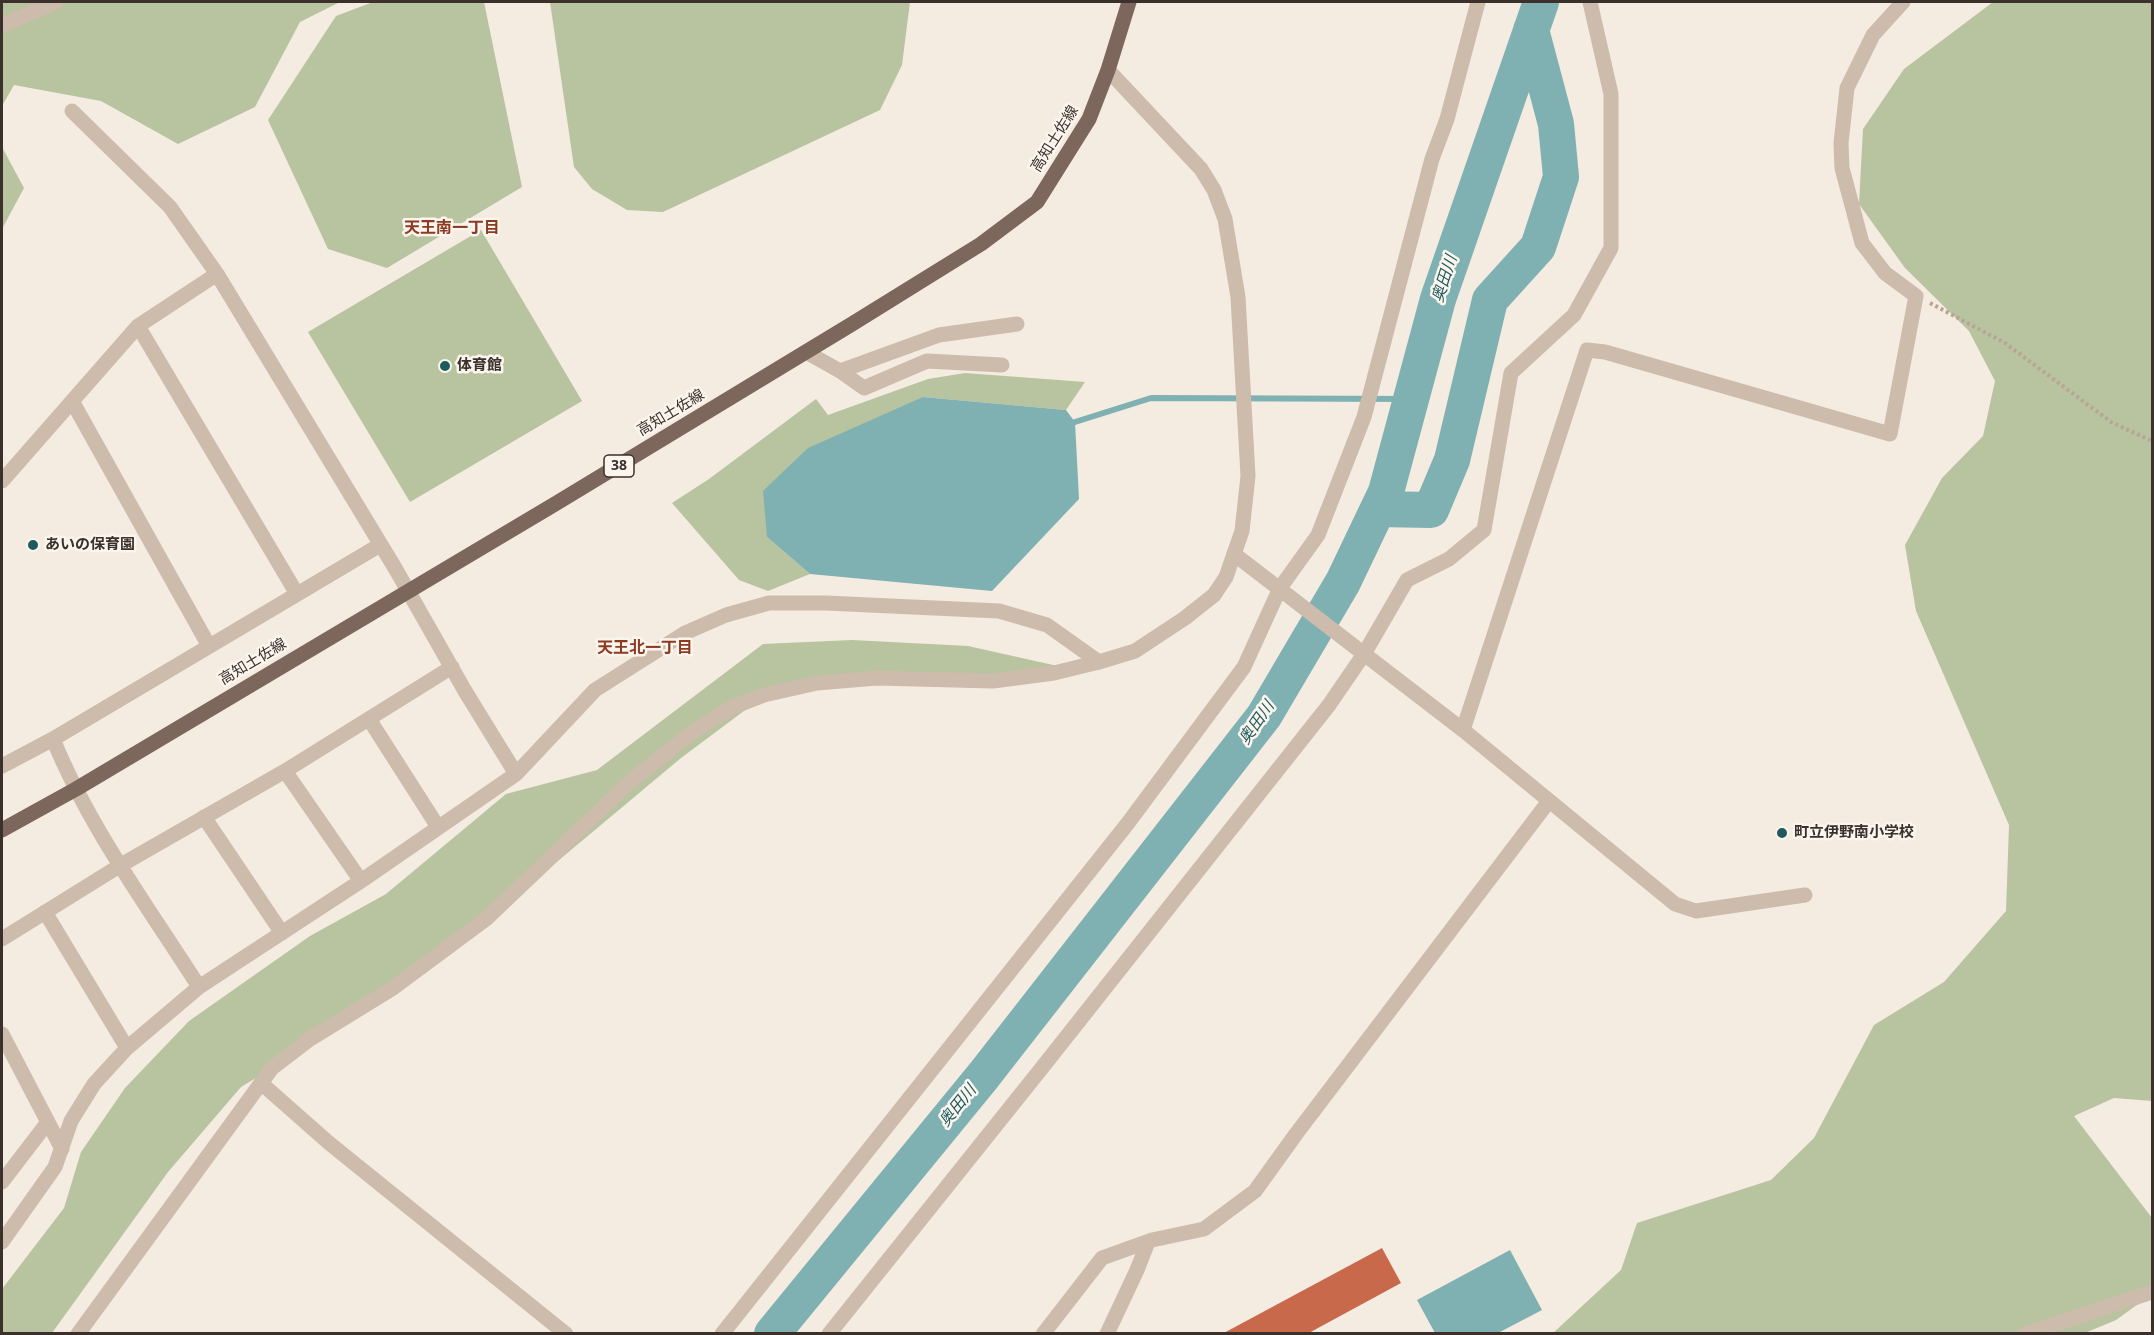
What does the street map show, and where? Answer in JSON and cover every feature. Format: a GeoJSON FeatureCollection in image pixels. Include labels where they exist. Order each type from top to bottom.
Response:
{"type":"FeatureCollection","features":[{"type":"Feature","properties":{"kind":"main road","name":"高知土佐線"},"geometry":{"type":"LineString","coordinates":[[2,830],[76,789],[546,510],[981,244],[1036,202],[1089,119],[1108,70],[1129,2]]}},
{"type":"Feature","properties":{"kind":"street"},"geometry":{"type":"LineString","coordinates":[[2,25],[56,2]]}},
{"type":"Feature","properties":{"kind":"street"},"geometry":{"type":"LineString","coordinates":[[722,1334],[1135,814],[1244,667],[1280,588],[1318,535],[1364,417],[1432,159],[1447,118],[1478,2]]}},
{"type":"Feature","properties":{"kind":"street"},"geometry":{"type":"LineString","coordinates":[[830,1334],[1329,705],[1364,654],[1407,580],[1449,559],[1484,530],[1511,373],[1574,315],[1611,248],[1611,94],[1590,2]]}},
{"type":"Feature","properties":{"kind":"street"},"geometry":{"type":"LineString","coordinates":[[1463,730],[1587,350],[1605,352],[1890,434],[1916,296],[1885,273],[1862,243],[1842,168],[1841,143],[1847,88],[1873,35],[1903,2]]}},
{"type":"Feature","properties":{"kind":"street"},"geometry":{"type":"LineString","coordinates":[[78,1334],[272,1068],[310,1039],[393,988],[486,919],[632,780],[694,731],[733,707],[765,695],[817,683],[877,678],[993,681],[1054,673],[1099,662],[1135,651],[1192,613],[1214,595],[1226,577],[1242,531],[1248,476],[1238,297],[1225,219],[1214,190],[1201,169],[1108,70]]}},
{"type":"Feature","properties":{"kind":"street"},"geometry":{"type":"LineString","coordinates":[[72,111],[170,207],[217,274],[516,774]]}},
{"type":"Feature","properties":{"kind":"street"},"geometry":{"type":"LineString","coordinates":[[2,481],[138,326],[217,274]]}},
{"type":"Feature","properties":{"kind":"street"},"geometry":{"type":"LineString","coordinates":[[840,370],[939,335],[1017,324]]}},
{"type":"Feature","properties":{"kind":"street"},"geometry":{"type":"LineString","coordinates":[[138,326],[297,594]]}},
{"type":"Feature","properties":{"kind":"street"},"geometry":{"type":"LineString","coordinates":[[806,352],[840,370],[864,388],[927,361],[1002,365]]}},
{"type":"Feature","properties":{"kind":"street"},"geometry":{"type":"LineString","coordinates":[[72,401],[209,646]]}},
{"type":"Feature","properties":{"kind":"street"},"geometry":{"type":"LineString","coordinates":[[2,766],[53,739],[380,545]]}},
{"type":"Feature","properties":{"kind":"street"},"geometry":{"type":"LineString","coordinates":[[1234,554],[1463,730],[1675,904],[1696,911],[1805,894]]}},
{"type":"Feature","properties":{"kind":"street"},"geometry":{"type":"LineString","coordinates":[[2,1242],[55,1167],[71,1121],[94,1084],[127,1048],[199,987],[361,881],[516,774],[595,690],[685,633],[726,615],[769,603],[826,603],[999,611],[1047,625],[1099,662]]}},
{"type":"Feature","properties":{"kind":"street"},"geometry":{"type":"LineString","coordinates":[[2,939],[121,865],[285,771],[452,667]]}},
{"type":"Feature","properties":{"kind":"street"},"geometry":{"type":"LineString","coordinates":[[369,719],[438,827]]}},
{"type":"Feature","properties":{"kind":"street"},"geometry":{"type":"LineString","coordinates":[[53,739],[76,789],[121,865],[199,987]]}},
{"type":"Feature","properties":{"kind":"street"},"geometry":{"type":"LineString","coordinates":[[285,771],[361,881]]}},
{"type":"Feature","properties":{"kind":"street"},"geometry":{"type":"LineString","coordinates":[[1043,1334],[1102,1258],[1148,1242],[1204,1229],[1256,1191],[1303,1124],[1549,801]]}},
{"type":"Feature","properties":{"kind":"street"},"geometry":{"type":"LineString","coordinates":[[204,817],[282,933]]}},
{"type":"Feature","properties":{"kind":"street"},"geometry":{"type":"LineString","coordinates":[[45,912],[127,1048]]}},
{"type":"Feature","properties":{"kind":"street"},"geometry":{"type":"LineString","coordinates":[[2,1034],[62,1149]]}},
{"type":"Feature","properties":{"kind":"street"},"geometry":{"type":"LineString","coordinates":[[2,1066],[15,1058]]}},
{"type":"Feature","properties":{"kind":"street"},"geometry":{"type":"LineString","coordinates":[[261,1083],[329,1143],[566,1334]]}},
{"type":"Feature","properties":{"kind":"street"},"geometry":{"type":"LineString","coordinates":[[2,1182],[48,1122]]}},
{"type":"Feature","properties":{"kind":"street"},"geometry":{"type":"LineString","coordinates":[[1107,1334],[1148,1242]]}},
{"type":"Feature","properties":{"kind":"street"},"geometry":{"type":"LineString","coordinates":[[2025,1334],[2152,1292]]}},
{"type":"Feature","properties":{"kind":"path"},"geometry":{"type":"LineString","coordinates":[[1916,296],[2006,343],[2111,422],[2152,441]]}},
{"type":"Feature","properties":{"kind":"green space"},"geometry":{"type":"Polygon","coordinates":[[[2,2],[340,2],[300,22],[255,107],[178,144],[101,101],[14,85],[2,106],[2,2]]]}},
{"type":"Feature","properties":{"kind":"green space"},"geometry":{"type":"Polygon","coordinates":[[[373,2],[484,2],[522,187],[387,268],[328,249],[268,120],[336,16],[373,2]]]}},
{"type":"Feature","properties":{"kind":"green space"},"geometry":{"type":"Polygon","coordinates":[[[550,2],[910,2],[902,65],[880,110],[663,212],[627,210],[592,189],[574,167],[550,2]]]}},
{"type":"Feature","properties":{"kind":"green space"},"geometry":{"type":"Polygon","coordinates":[[[1993,2],[2152,2],[2152,1101],[2114,1098],[2074,1116],[2152,1218],[2152,1294],[2116,1320],[2085,1333],[1552,1334],[1621,1270],[1637,1223],[1771,1180],[1814,1138],[1874,1025],[1944,982],[2006,911],[2009,825],[1916,611],[1905,545],[1942,478],[1983,436],[1995,381],[1969,331],[1905,268],[1859,204],[1863,129],[1904,69],[1993,2]]]}},
{"type":"Feature","properties":{"kind":"green space"},"geometry":{"type":"Polygon","coordinates":[[[2,147],[24,188],[2,229],[2,147]]]}},
{"type":"Feature","properties":{"kind":"green space","name":"体育館"},"geometry":{"type":"Polygon","coordinates":[[[481,230],[582,401],[410,502],[308,332],[481,230]]]}},
{"type":"Feature","properties":{"kind":"green space"},"geometry":{"type":"Polygon","coordinates":[[[965,373],[1085,382],[1066,410],[923,397],[767,537],[810,574],[768,591],[739,580],[672,503],[709,479],[816,399],[828,415],[928,379],[965,373]]]}},
{"type":"Feature","properties":{"kind":"green space"},"geometry":{"type":"Polygon","coordinates":[[[852,640],[968,646],[1080,671],[776,687],[681,758],[498,911],[349,1021],[241,1087],[168,1172],[52,1333],[2,1333],[2,1289],[64,1208],[81,1152],[125,1088],[189,1021],[310,936],[386,894],[506,794],[597,770],[763,644],[852,640]]]}},
{"type":"Feature","properties":{"kind":"water"},"geometry":{"type":"Polygon","coordinates":[[[923,397],[1066,410],[1075,422],[1079,499],[992,591],[810,574],[767,537],[763,491],[808,448],[923,397]]]}},
{"type":"Feature","properties":{"kind":"water"},"geometry":{"type":"Polygon","coordinates":[[[1510,1250],[1542,1310],[1498,1333],[1435,1333],[1417,1300],[1510,1250]]]}},
{"type":"Feature","properties":{"kind":"building"},"geometry":{"type":"Polygon","coordinates":[[[1382,1248],[1401,1283],[1307,1334],[1222,1334],[1382,1248]]]}},
{"type":"Feature","properties":{"kind":"waterway","name":"奥田川"},"geometry":{"type":"LineString","coordinates":[[772,1334],[984,1075],[1264,716],[1343,582],[1386,492],[1438,299],[1541,2]]}},
{"type":"Feature","properties":{"kind":"waterway"},"geometry":{"type":"LineString","coordinates":[[1378,509],[1431,510],[1452,460],[1490,300],[1538,247],[1561,177],[1556,124],[1531,30]]}},
{"type":"Feature","properties":{"kind":"waterway"},"geometry":{"type":"LineString","coordinates":[[1075,422],[1151,398],[1411,399]]}},
{"type":"Feature","properties":{"kind":"place","name":"体育館"},"geometry":{"type":"Point","coordinates":[445,366]}},
{"type":"Feature","properties":{"kind":"place","name":"あいの保育園"},"geometry":{"type":"Point","coordinates":[33,545]}},
{"type":"Feature","properties":{"kind":"place","name":"町立伊野南小学校"},"geometry":{"type":"Point","coordinates":[1782,833]}},
{"type":"Feature","properties":{"kind":"district","name":"天王南一丁目"},"geometry":{"type":"Point","coordinates":[452,228]}},
{"type":"Feature","properties":{"kind":"district","name":"天王北一丁目"},"geometry":{"type":"Point","coordinates":[645,648]}}]}
